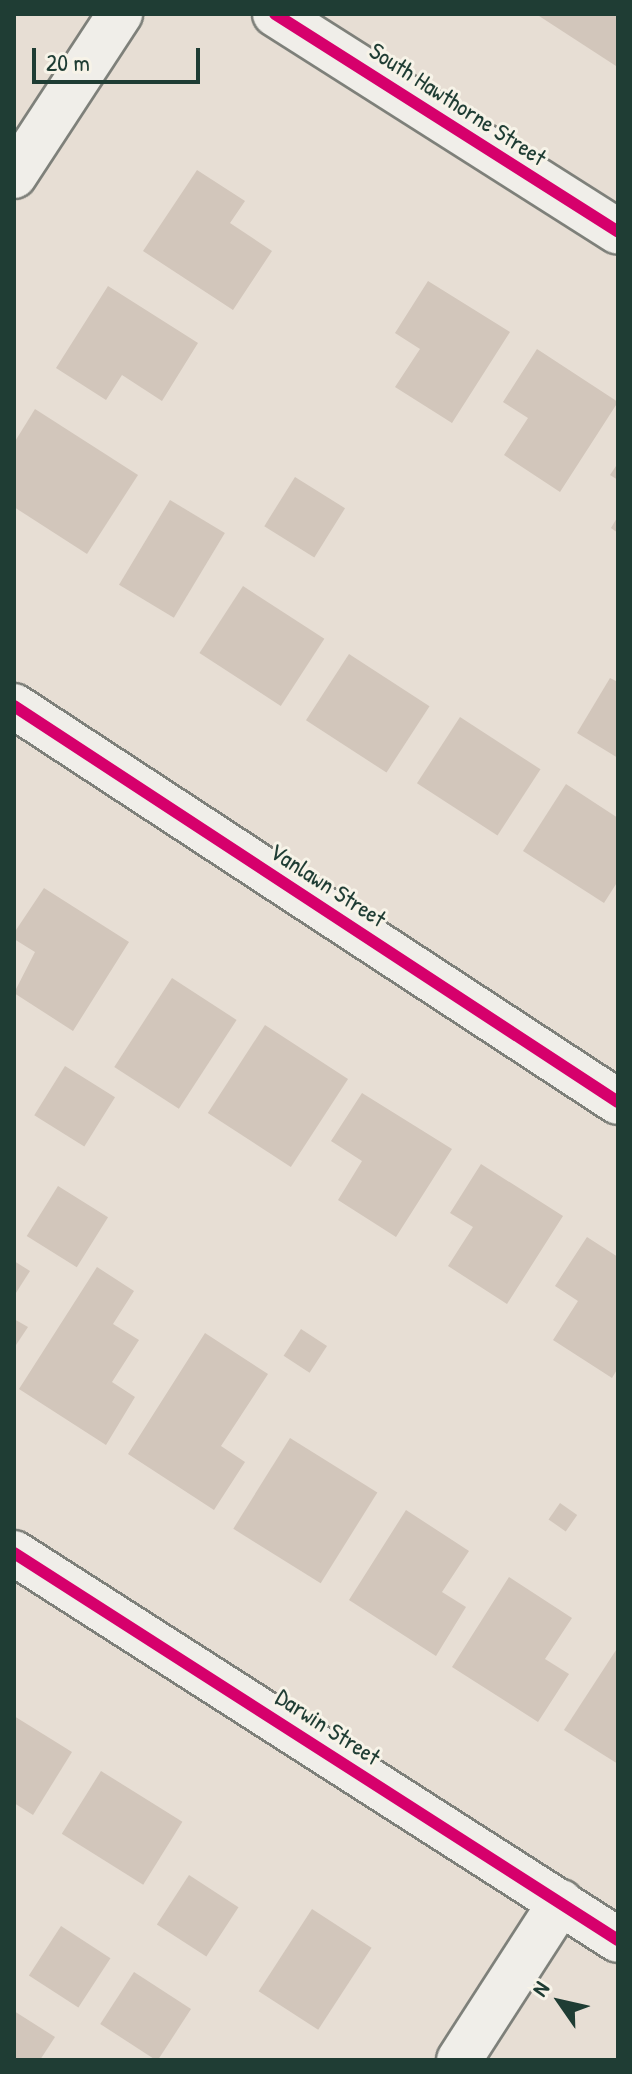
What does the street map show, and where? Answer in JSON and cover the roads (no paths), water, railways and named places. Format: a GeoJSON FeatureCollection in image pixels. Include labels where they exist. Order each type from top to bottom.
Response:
{"type":"FeatureCollection","features":[{"type":"Feature","properties":{"kind":"street"},"geometry":{"type":"LineString","coordinates":[[14,176],[120,14]]}},
{"type":"Feature","properties":{"kind":"street","name":"South Hawthorne Street"},"geometry":{"type":"LineString","coordinates":[[275,14],[618,232]]}},
{"type":"Feature","properties":{"kind":"street","name":"Vanlawn Street"},"geometry":{"type":"LineString","coordinates":[[14,706],[618,1102]]}},
{"type":"Feature","properties":{"kind":"street","name":"Darwin Street"},"geometry":{"type":"LineString","coordinates":[[14,1553],[618,1940]]}},
{"type":"Feature","properties":{"kind":"street"},"geometry":{"type":"LineString","coordinates":[[459,2060],[561,1902]]}}]}
